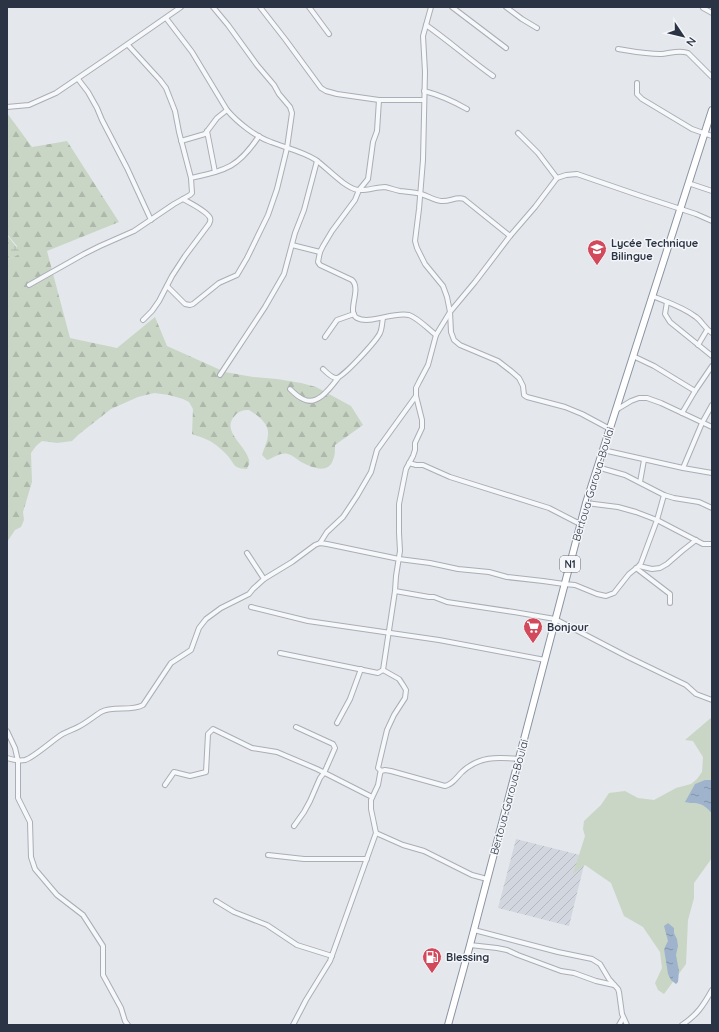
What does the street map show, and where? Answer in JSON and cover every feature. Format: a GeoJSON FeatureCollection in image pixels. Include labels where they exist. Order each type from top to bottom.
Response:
{"type":"FeatureCollection","features":[{"type":"Feature","properties":{"kind":"highway","name":"Bertoua-Garoua-Boulai"},"geometry":{"type":"LineString","coordinates":[[448,1025],[586,503],[712,110]]}},
{"type":"Feature","properties":{"kind":"street"},"geometry":{"type":"LineString","coordinates":[[7,107],[29,105],[56,93],[181,7]]}},
{"type":"Feature","properties":{"kind":"street"},"geometry":{"type":"LineString","coordinates":[[167,286],[185,304],[190,305],[219,283],[237,275],[268,215],[277,189],[287,148],[292,112],[290,107],[213,7]]}},
{"type":"Feature","properties":{"kind":"street"},"geometry":{"type":"LineString","coordinates":[[260,7],[321,88],[326,91],[379,100],[424,100]]}},
{"type":"Feature","properties":{"kind":"street"},"geometry":{"type":"LineString","coordinates":[[309,7],[329,34]]}},
{"type":"Feature","properties":{"kind":"street"},"geometry":{"type":"LineString","coordinates":[[431,7],[423,36],[425,72],[423,160],[421,194],[415,241],[425,264],[443,286],[447,296],[450,312],[451,332],[454,340],[460,346],[498,361],[511,371],[519,378],[524,395],[527,397],[565,407],[610,429]]}},
{"type":"Feature","properties":{"kind":"street"},"geometry":{"type":"LineString","coordinates":[[452,7],[506,48]]}},
{"type":"Feature","properties":{"kind":"street"},"geometry":{"type":"LineString","coordinates":[[506,7],[537,28]]}},
{"type":"Feature","properties":{"kind":"street"},"geometry":{"type":"LineString","coordinates":[[703,8],[712,13]]}},
{"type":"Feature","properties":{"kind":"street"},"geometry":{"type":"LineString","coordinates":[[166,18],[192,52],[227,110],[236,120],[259,136],[269,142],[301,152],[316,161],[349,186],[359,190],[385,187],[421,194],[440,201],[457,197],[464,199],[510,236]]}},
{"type":"Feature","properties":{"kind":"street"},"geometry":{"type":"LineString","coordinates":[[426,25],[493,76]]}},
{"type":"Feature","properties":{"kind":"street"},"geometry":{"type":"LineString","coordinates":[[29,285],[84,254],[134,231],[192,193],[191,178],[175,111],[166,88],[128,44]]}},
{"type":"Feature","properties":{"kind":"street"},"geometry":{"type":"LineString","coordinates":[[618,49],[661,54],[684,51],[688,53],[712,77]]}},
{"type":"Feature","properties":{"kind":"street"},"geometry":{"type":"LineString","coordinates":[[78,78],[97,108],[151,220]]}},
{"type":"Feature","properties":{"kind":"street"},"geometry":{"type":"LineString","coordinates":[[637,83],[637,94],[642,99],[692,129],[712,136]]}},
{"type":"Feature","properties":{"kind":"street"},"geometry":{"type":"LineString","coordinates":[[424,91],[454,101],[467,109]]}},
{"type":"Feature","properties":{"kind":"street"},"geometry":{"type":"LineString","coordinates":[[379,100],[377,131],[373,142],[368,179],[359,190],[355,200],[332,231],[320,252],[318,262],[320,265],[352,280],[355,283],[356,288],[353,309],[356,317],[362,319],[377,319],[394,315],[409,315],[415,318],[436,336]]}},
{"type":"Feature","properties":{"kind":"street"},"geometry":{"type":"LineString","coordinates":[[181,141],[201,136],[217,118],[227,110]]}},
{"type":"Feature","properties":{"kind":"street"},"geometry":{"type":"LineString","coordinates":[[207,131],[216,172]]}},
{"type":"Feature","properties":{"kind":"street"},"geometry":{"type":"LineString","coordinates":[[518,133],[538,153],[557,178]]}},
{"type":"Feature","properties":{"kind":"street"},"geometry":{"type":"LineString","coordinates":[[191,178],[216,172],[232,166],[250,149],[259,136]]}},
{"type":"Feature","properties":{"kind":"street"},"geometry":{"type":"LineString","coordinates":[[220,375],[273,294],[284,274],[295,234],[304,210],[316,161]]}},
{"type":"Feature","properties":{"kind":"street"},"geometry":{"type":"LineString","coordinates":[[280,653],[378,673],[382,672],[400,551],[400,504],[406,469],[413,456],[415,443],[422,428],[416,388],[428,365],[436,336],[450,312],[557,178],[566,174],[577,174],[680,210],[696,214],[712,221]]}},
{"type":"Feature","properties":{"kind":"street"},"geometry":{"type":"LineString","coordinates":[[688,183],[712,191]]}},
{"type":"Feature","properties":{"kind":"street"},"geometry":{"type":"LineString","coordinates":[[143,320],[152,312],[160,301],[172,276],[185,256],[210,224],[209,216],[206,213],[183,199]]}},
{"type":"Feature","properties":{"kind":"street"},"geometry":{"type":"LineString","coordinates":[[292,245],[320,252]]}},
{"type":"Feature","properties":{"kind":"street"},"geometry":{"type":"LineString","coordinates":[[652,296],[687,311],[698,318],[707,330],[712,333]]}},
{"type":"Feature","properties":{"kind":"street"},"geometry":{"type":"LineString","coordinates":[[667,302],[665,314],[670,322],[712,356]]}},
{"type":"Feature","properties":{"kind":"street"},"geometry":{"type":"LineString","coordinates":[[325,337],[337,320],[354,314]]}},
{"type":"Feature","properties":{"kind":"street"},"geometry":{"type":"LineString","coordinates":[[290,389],[304,400],[314,401],[325,394],[338,378],[379,336],[383,318]]}},
{"type":"Feature","properties":{"kind":"street"},"geometry":{"type":"LineString","coordinates":[[698,345],[707,330]]}},
{"type":"Feature","properties":{"kind":"street"},"geometry":{"type":"LineString","coordinates":[[633,356],[654,366],[695,391]]}},
{"type":"Feature","properties":{"kind":"street"},"geometry":{"type":"LineString","coordinates":[[682,413],[712,366]]}},
{"type":"Feature","properties":{"kind":"street"},"geometry":{"type":"LineString","coordinates":[[323,370],[335,378],[338,378]]}},
{"type":"Feature","properties":{"kind":"street"},"geometry":{"type":"LineString","coordinates":[[320,543],[327,532],[342,517],[357,496],[371,472],[377,450],[416,396]]}},
{"type":"Feature","properties":{"kind":"street"},"geometry":{"type":"LineString","coordinates":[[615,411],[631,401],[639,398],[647,398],[712,427]]}},
{"type":"Feature","properties":{"kind":"street"},"geometry":{"type":"LineString","coordinates":[[683,468],[702,423],[712,405]]}},
{"type":"Feature","properties":{"kind":"street"},"geometry":{"type":"LineString","coordinates":[[603,450],[644,460],[712,473]]}},
{"type":"Feature","properties":{"kind":"street"},"geometry":{"type":"LineString","coordinates":[[640,482],[644,460]]}},
{"type":"Feature","properties":{"kind":"street"},"geometry":{"type":"LineString","coordinates":[[409,463],[423,465],[450,477],[549,508],[580,524]]}},
{"type":"Feature","properties":{"kind":"street"},"geometry":{"type":"LineString","coordinates":[[597,467],[625,475],[664,495],[700,502],[712,508]]}},
{"type":"Feature","properties":{"kind":"street"},"geometry":{"type":"LineString","coordinates":[[7,758],[18,761],[27,759],[63,734],[76,728],[103,711],[134,708],[143,705],[171,663],[191,650],[196,633],[206,619],[221,608],[249,594],[264,579],[292,562],[315,545],[320,543],[327,544],[399,559],[430,563],[458,569],[489,572],[507,577],[575,585],[606,596],[614,592],[629,574],[641,563],[657,520],[664,495]]}},
{"type":"Feature","properties":{"kind":"street"},"geometry":{"type":"LineString","coordinates":[[586,503],[618,507],[636,512],[657,520],[703,544],[712,544]]}},
{"type":"Feature","properties":{"kind":"street"},"geometry":{"type":"LineString","coordinates":[[638,567],[652,569],[660,568],[696,540]]}},
{"type":"Feature","properties":{"kind":"street"},"geometry":{"type":"LineString","coordinates":[[247,553],[264,579]]}},
{"type":"Feature","properties":{"kind":"street"},"geometry":{"type":"LineString","coordinates":[[638,567],[670,594],[670,603]]}},
{"type":"Feature","properties":{"kind":"street"},"geometry":{"type":"LineString","coordinates":[[395,590],[434,597],[446,602],[555,619],[686,685],[696,694],[712,700]]}},
{"type":"Feature","properties":{"kind":"street"},"geometry":{"type":"LineString","coordinates":[[251,607],[308,620],[439,640],[545,660]]}},
{"type":"Feature","properties":{"kind":"street"},"geometry":{"type":"LineString","coordinates":[[337,723],[350,699],[361,669]]}},
{"type":"Feature","properties":{"kind":"street"},"geometry":{"type":"LineString","coordinates":[[293,1025],[306,1000],[330,961],[376,833],[371,809],[371,800],[378,785],[381,771],[378,768],[387,730],[394,715],[406,698],[406,690],[399,679],[383,670]]}},
{"type":"Feature","properties":{"kind":"street"},"geometry":{"type":"LineString","coordinates":[[294,826],[310,801],[335,748],[333,744],[296,727]]}},
{"type":"Feature","properties":{"kind":"street"},"geometry":{"type":"LineString","coordinates":[[165,785],[174,772],[190,776],[206,772],[208,734],[213,729],[252,748],[277,752],[372,797]]}},
{"type":"Feature","properties":{"kind":"street"},"geometry":{"type":"LineString","coordinates":[[7,731],[15,748],[18,761],[18,798],[30,822],[30,857],[35,869],[57,895],[83,916],[103,946],[103,975],[121,1008],[125,1021],[128,1025]]}},
{"type":"Feature","properties":{"kind":"street"},"geometry":{"type":"LineString","coordinates":[[381,771],[390,771],[445,786],[450,785],[473,763],[498,757],[519,759]]}},
{"type":"Feature","properties":{"kind":"street"},"geometry":{"type":"LineString","coordinates":[[376,833],[403,845],[424,851],[472,875],[487,879]]}},
{"type":"Feature","properties":{"kind":"street"},"geometry":{"type":"LineString","coordinates":[[268,855],[304,860],[367,859]]}},
{"type":"Feature","properties":{"kind":"street"},"geometry":{"type":"LineString","coordinates":[[216,901],[234,912],[267,925],[297,945],[332,956]]}},
{"type":"Feature","properties":{"kind":"street"},"geometry":{"type":"LineString","coordinates":[[474,930],[558,952],[592,959],[600,964],[608,979],[619,992],[622,1014],[627,1025]]}},
{"type":"Feature","properties":{"kind":"street"},"geometry":{"type":"LineString","coordinates":[[470,945],[507,950],[562,971],[614,985]]}},
{"type":"Feature","properties":{"kind":"street"},"geometry":{"type":"LineString","coordinates":[[682,1025],[692,1018],[701,1008],[712,990]]}},
{"type":"Feature","properties":{"kind":"street"},"geometry":{"type":"LineString","coordinates":[[619,1025],[623,1018]]}},
{"type":"Feature","properties":{"kind":"shaded area"},"geometry":{"type":"Polygon","coordinates":[[[516,839],[580,855],[574,873],[584,865],[569,926],[498,908],[516,839]]]}},
{"type":"Feature","properties":{"kind":"green space"},"geometry":{"type":"Polygon","coordinates":[[[7,113],[32,147],[67,141],[119,222],[47,251],[70,338],[117,348],[155,317],[167,346],[225,372],[253,377],[277,379],[316,387],[351,406],[363,425],[335,445],[334,457],[331,465],[323,469],[314,468],[288,454],[280,454],[267,460],[262,455],[268,437],[267,426],[259,417],[247,410],[240,411],[233,418],[231,423],[233,434],[247,455],[249,461],[247,469],[236,467],[227,455],[215,444],[192,434],[193,409],[189,402],[169,395],[154,393],[138,397],[111,409],[72,441],[57,443],[42,441],[36,446],[31,453],[32,482],[23,512],[24,520],[21,527],[15,530],[7,542],[7,259],[14,257],[17,246],[7,234],[7,113]]]}},
{"type":"Feature","properties":{"kind":"green space"},"geometry":{"type":"Polygon","coordinates":[[[7,235],[21,253],[7,259],[7,235]]]}},
{"type":"Feature","properties":{"kind":"green space"},"geometry":{"type":"Polygon","coordinates":[[[712,717],[712,858],[694,883],[694,898],[688,920],[686,964],[664,994],[658,990],[655,983],[662,968],[660,952],[643,927],[624,916],[611,883],[585,865],[573,874],[585,836],[583,829],[584,821],[601,805],[609,793],[625,791],[638,798],[654,800],[676,788],[691,784],[697,779],[702,772],[703,757],[693,741],[685,740],[712,717]]]}},
{"type":"Feature","properties":{"kind":"water"},"geometry":{"type":"Polygon","coordinates":[[[705,780],[712,780],[712,814],[703,805],[685,802],[695,784],[705,780]]]}},
{"type":"Feature","properties":{"kind":"water"},"geometry":{"type":"Polygon","coordinates":[[[668,923],[674,928],[678,946],[676,955],[679,971],[678,982],[676,984],[671,980],[668,974],[664,949],[668,941],[664,926],[668,923]]]}},
{"type":"Feature","properties":{"kind":"place","name":"Lycée Technique Bilingue"},"geometry":{"type":"Point","coordinates":[597,266]}},
{"type":"Feature","properties":{"kind":"place","name":"Bonjour"},"geometry":{"type":"Point","coordinates":[533,644]}},
{"type":"Feature","properties":{"kind":"place","name":"Blessing"},"geometry":{"type":"Point","coordinates":[432,974]}}]}
